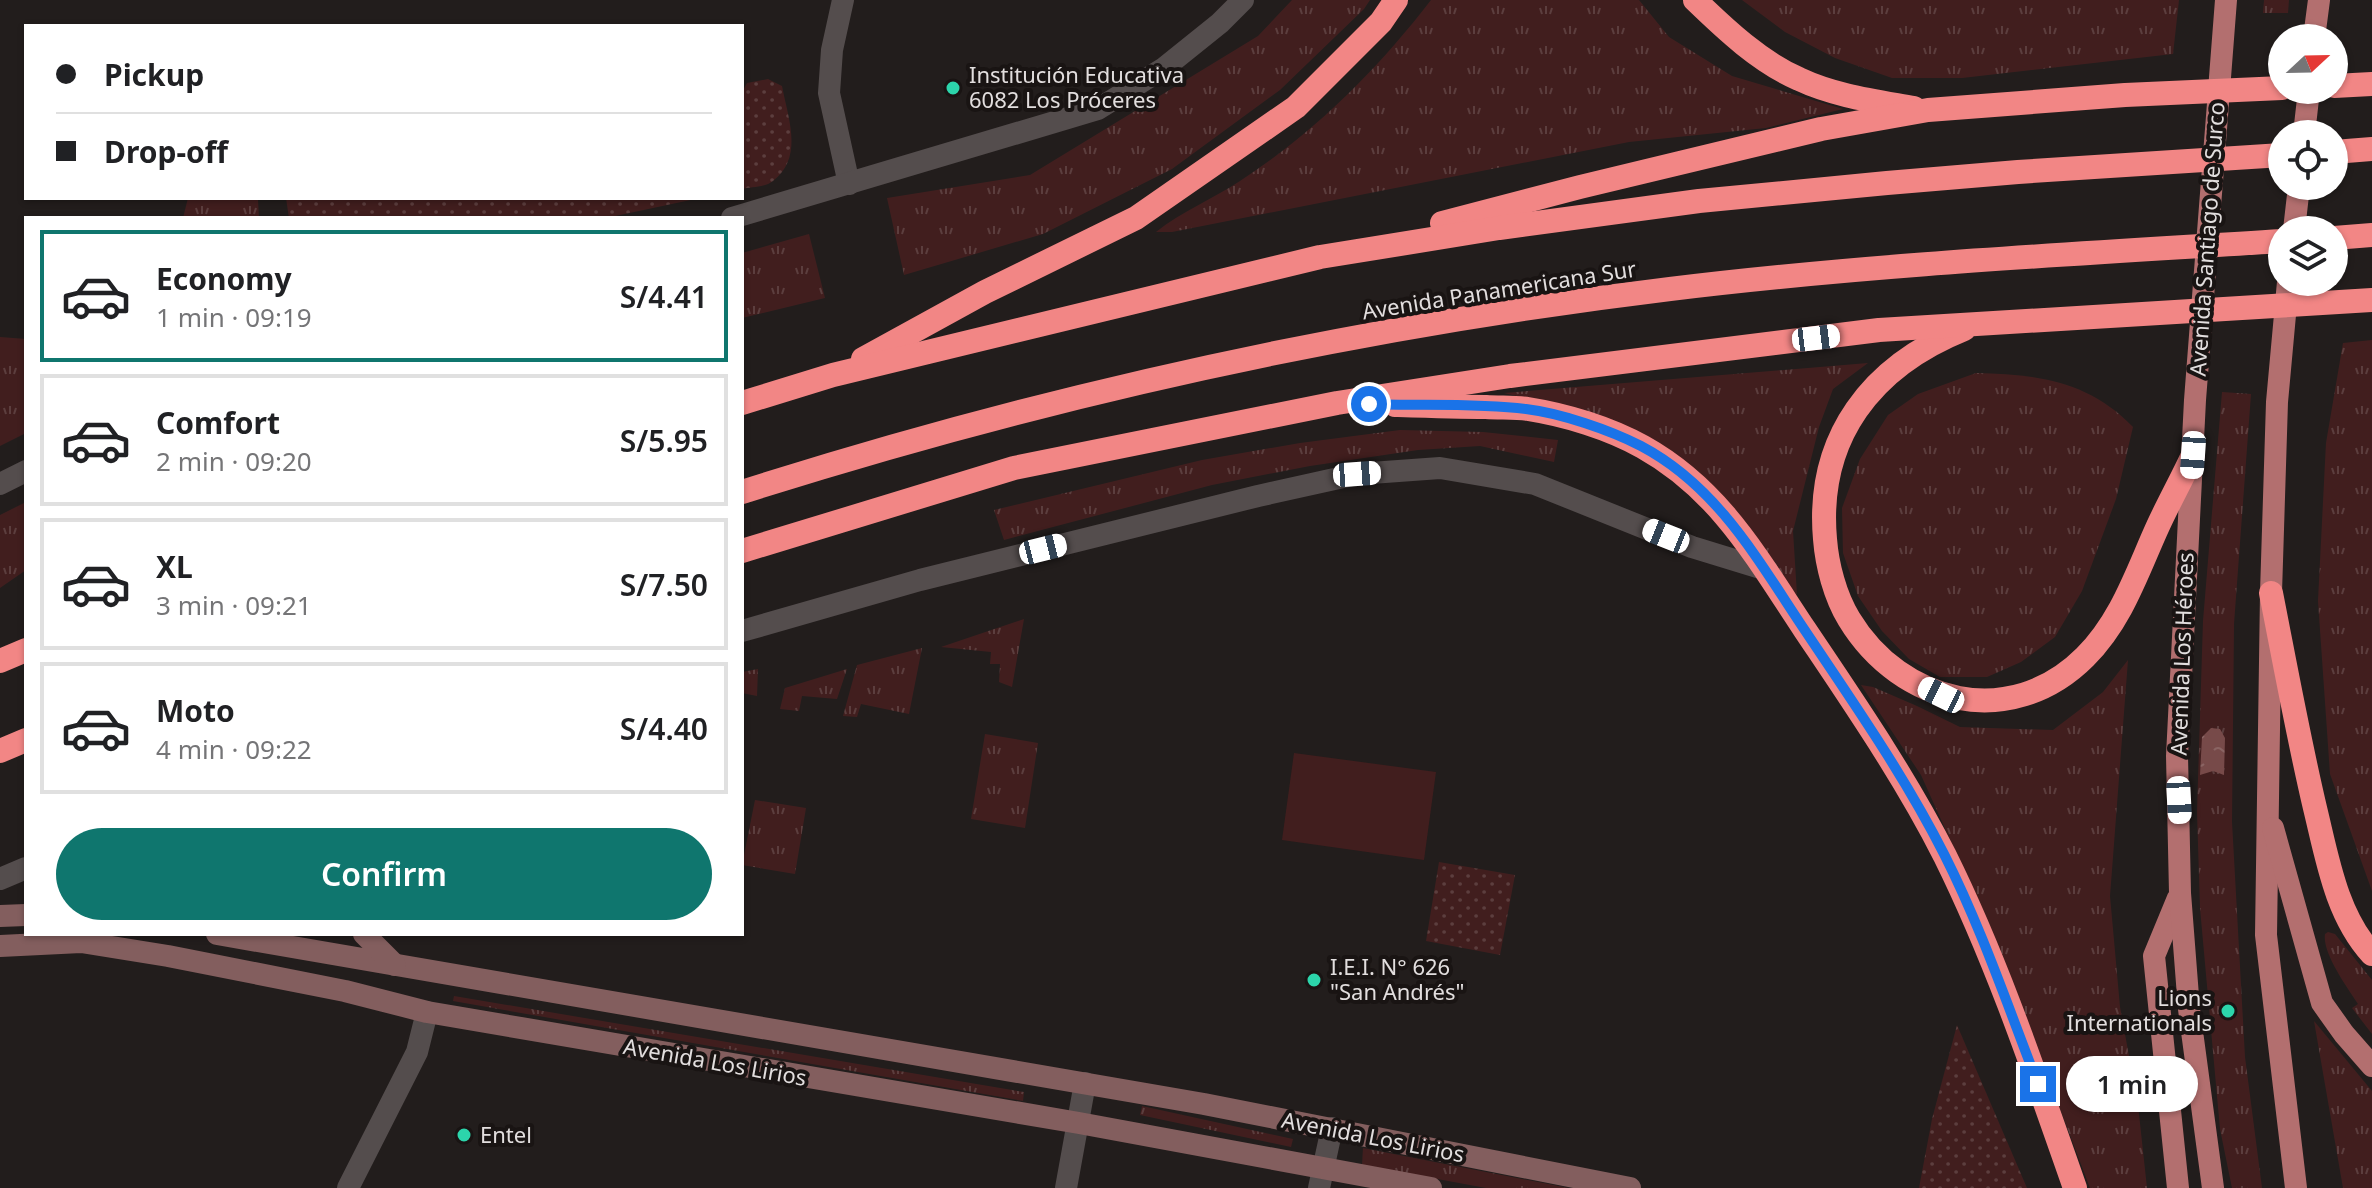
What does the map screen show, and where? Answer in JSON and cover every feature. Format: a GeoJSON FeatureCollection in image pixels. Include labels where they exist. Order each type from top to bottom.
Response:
{"type":"FeatureCollection","features":[{"type":"Feature","properties":{"kind":"highway"},"geometry":{"type":"LineString","coordinates":[[833,375],[985,292],[1136,218],[1296,107],[1381,22],[1396,0]]}},
{"type":"Feature","properties":{"kind":"highway"},"geometry":{"type":"LineString","coordinates":[[1695,0],[1732,35],[1800,80],[1838,93],[1928,110]]}},
{"type":"Feature","properties":{"kind":"highway"},"geometry":{"type":"LineString","coordinates":[[2348,85],[2372,84]]}},
{"type":"Feature","properties":{"kind":"highway"},"geometry":{"type":"LineString","coordinates":[[744,402],[833,375],[1320,257],[1580,187],[1821,129],[1928,110],[2125,95],[2268,89]]}},
{"type":"Feature","properties":{"kind":"highway"},"geometry":{"type":"LineString","coordinates":[[2348,151],[2372,149]]}},
{"type":"Feature","properties":{"kind":"highway"},"geometry":{"type":"LineString","coordinates":[[1320,257],[1499,228],[1699,201],[2018,172],[2268,156]]}},
{"type":"Feature","properties":{"kind":"highway"},"geometry":{"type":"LineString","coordinates":[[2348,237],[2372,235]]}},
{"type":"Feature","properties":{"kind":"highway","name":"Avenida Panamericana Sur"},"geometry":{"type":"LineString","coordinates":[[744,491],[1060,400],[1367,337],[1549,305],[1670,289],[1898,266],[2268,242]]}},
{"type":"Feature","properties":{"kind":"highway"},"geometry":{"type":"LineString","coordinates":[[744,550],[1014,468],[1337,403],[1510,376],[1879,330],[2372,300]]}},
{"type":"Feature","properties":{"kind":"highway"},"geometry":{"type":"LineString","coordinates":[[1982,322],[1947,336],[1916,354],[1871,389],[1849,419],[1831,462],[1824,499],[1824,523],[1835,586],[1848,618],[1859,634],[1897,672],[1941,695],[1988,701],[2033,692],[2072,669],[2113,625],[2193,455]]}},
{"type":"Feature","properties":{"kind":"highway"},"geometry":{"type":"LineString","coordinates":[[1337,403],[1527,409],[1598,428],[1639,445],[1673,465],[1701,488],[1730,519],[1767,570],[1863,718],[1946,858],[1999,981],[2075,1188]]}},
{"type":"Feature","properties":{"kind":"highway"},"geometry":{"type":"LineString","coordinates":[[2271,593],[2303,757],[2332,878],[2344,909],[2372,954]]}},
{"type":"Feature","properties":{"kind":"highway"},"geometry":{"type":"LineString","coordinates":[[0,661],[24,651]]}},
{"type":"Feature","properties":{"kind":"highway"},"geometry":{"type":"LineString","coordinates":[[0,751],[24,741]]}},
{"type":"Feature","properties":{"kind":"main road","name":"Avenida Santiago de Surco"},"geometry":{"type":"LineString","coordinates":[[2193,455],[2225,11],[2236,0]]}},
{"type":"Feature","properties":{"kind":"main road"},"geometry":{"type":"LineString","coordinates":[[2287,296],[2277,402],[2266,801],[2266,935],[2296,1188]]}},
{"type":"Feature","properties":{"kind":"main road","name":"Avenida Los Héroes"},"geometry":{"type":"LineString","coordinates":[[2193,455],[2177,756],[2180,893],[2189,1009],[2213,1188]]}},
{"type":"Feature","properties":{"kind":"main road"},"geometry":{"type":"LineString","coordinates":[[2266,801],[2322,1003],[2372,1066]]}},
{"type":"Feature","properties":{"kind":"main road"},"geometry":{"type":"LineString","coordinates":[[2178,1188],[2154,956],[2180,893]]}},
{"type":"Feature","properties":{"kind":"main road"},"geometry":{"type":"LineString","coordinates":[[0,916],[24,915]]}},
{"type":"Feature","properties":{"kind":"main road","name":"Avenida Los Lirios"},"geometry":{"type":"LineString","coordinates":[[228,936],[1085,1083],[1332,1128],[1630,1188]]}},
{"type":"Feature","properties":{"kind":"main road"},"geometry":{"type":"LineString","coordinates":[[366,936],[395,965]]}},
{"type":"Feature","properties":{"kind":"main road","name":"Avenida Los Lirios"},"geometry":{"type":"LineString","coordinates":[[0,946],[81,942],[330,988],[427,1012],[1079,1123],[1321,1178],[1431,1188]]}},
{"type":"Feature","properties":{"kind":"street"},"geometry":{"type":"LineString","coordinates":[[843,0],[832,50],[829,93],[849,184]]}},
{"type":"Feature","properties":{"kind":"street"},"geometry":{"type":"LineString","coordinates":[[739,216],[1098,109],[1164,68],[1220,23],[1243,0]]}},
{"type":"Feature","properties":{"kind":"street"},"geometry":{"type":"LineString","coordinates":[[744,630],[920,580],[1258,496],[1357,474],[1440,468],[1535,484],[1692,547],[1767,570]]}},
{"type":"Feature","properties":{"kind":"street"},"geometry":{"type":"LineString","coordinates":[[0,484],[24,472]]}},
{"type":"Feature","properties":{"kind":"street"},"geometry":{"type":"LineString","coordinates":[[0,879],[24,869]]}},
{"type":"Feature","properties":{"kind":"street"},"geometry":{"type":"LineString","coordinates":[[348,1188],[417,1052],[427,1012]]}},
{"type":"Feature","properties":{"kind":"street"},"geometry":{"type":"LineString","coordinates":[[1066,1188],[1085,1083]]}},
{"type":"Feature","properties":{"kind":"street"},"geometry":{"type":"LineString","coordinates":[[1321,1178],[1332,1128]]}},
{"type":"Feature","properties":{"kind":"green space"},"geometry":{"type":"Polygon","coordinates":[[[1292,0],[1370,0],[1280,90],[1172,169],[1043,234],[904,275],[887,198],[1030,175],[1258,36],[1292,0]]]}},
{"type":"Feature","properties":{"kind":"green space"},"geometry":{"type":"Polygon","coordinates":[[[1431,0],[1639,0],[1669,37],[1732,76],[1843,109],[1766,128],[1629,142],[1172,232],[1156,232],[1240,181],[1319,121],[1389,51],[1431,0]]]}},
{"type":"Feature","properties":{"kind":"green space"},"geometry":{"type":"Polygon","coordinates":[[[1742,0],[2179,0],[2173,54],[1962,78],[1892,78],[1835,58],[1785,32],[1742,0]]]}},
{"type":"Feature","properties":{"kind":"green space"},"geometry":{"type":"Polygon","coordinates":[[[2264,0],[2289,0],[2288,13],[2263,13],[2264,0]]]}},
{"type":"Feature","properties":{"kind":"green space"},"geometry":{"type":"Polygon","coordinates":[[[768,79],[782,86],[790,124],[791,149],[783,171],[770,183],[744,189],[744,88],[747,83],[768,79]]]}},
{"type":"Feature","properties":{"kind":"green space"},"geometry":{"type":"Polygon","coordinates":[[[188,200],[258,200],[259,216],[184,216],[188,200]]]}},
{"type":"Feature","properties":{"kind":"green space"},"geometry":{"type":"Polygon","coordinates":[[[286,200],[691,200],[615,216],[289,216],[286,200]]]}},
{"type":"Feature","properties":{"kind":"green space"},"geometry":{"type":"Polygon","coordinates":[[[809,234],[825,298],[744,318],[744,252],[809,234]]]}},
{"type":"Feature","properties":{"kind":"green space"},"geometry":{"type":"Polygon","coordinates":[[[0,337],[24,339],[24,434],[0,446],[0,337]]]}},
{"type":"Feature","properties":{"kind":"green space"},"geometry":{"type":"Polygon","coordinates":[[[2372,340],[2372,891],[2330,774],[2318,601],[2326,443],[2343,343],[2372,340]]]}},
{"type":"Feature","properties":{"kind":"green space"},"geometry":{"type":"Polygon","coordinates":[[[1868,363],[1833,389],[1819,427],[1793,531],[1797,595],[1754,541],[1591,414],[1504,393],[1868,363]]]}},
{"type":"Feature","properties":{"kind":"green space"},"geometry":{"type":"Polygon","coordinates":[[[1976,373],[2020,375],[2061,383],[2098,399],[2133,427],[2116,499],[2082,591],[2055,637],[2021,662],[1987,677],[1940,677],[1909,659],[1882,631],[1858,596],[1843,553],[1842,508],[1860,459],[1888,415],[1918,394],[1976,373]]]}},
{"type":"Feature","properties":{"kind":"green space"},"geometry":{"type":"Polygon","coordinates":[[[2222,392],[2251,394],[2234,624],[2232,822],[2245,1057],[2262,1188],[2232,1188],[2220,1129],[2200,908],[2197,812],[2203,621],[2222,392]]]}},
{"type":"Feature","properties":{"kind":"green space"},"geometry":{"type":"Polygon","coordinates":[[[1400,430],[1483,432],[1558,440],[1554,462],[1480,446],[1418,450],[1212,485],[1004,540],[994,510],[1202,460],[1400,430]]]}},
{"type":"Feature","properties":{"kind":"green space"},"geometry":{"type":"Polygon","coordinates":[[[24,503],[24,571],[0,588],[0,515],[24,503]]]}},
{"type":"Feature","properties":{"kind":"green space"},"geometry":{"type":"Polygon","coordinates":[[[1024,619],[1012,687],[999,682],[1000,664],[990,664],[991,652],[941,647],[1024,619]]]}},
{"type":"Feature","properties":{"kind":"green space"},"geometry":{"type":"Polygon","coordinates":[[[922,648],[909,714],[861,704],[857,717],[843,716],[857,665],[922,648]]]}},
{"type":"Feature","properties":{"kind":"green space"},"geometry":{"type":"Polygon","coordinates":[[[2128,660],[2110,896],[2120,1007],[2138,1105],[2147,1188],[2090,1188],[2000,951],[1921,775],[1861,685],[1873,687],[1960,727],[2053,730],[2103,692],[2128,660]]]}},
{"type":"Feature","properties":{"kind":"green space"},"geometry":{"type":"Polygon","coordinates":[[[758,669],[757,696],[744,693],[744,672],[758,669]]]}},
{"type":"Feature","properties":{"kind":"green space"},"geometry":{"type":"Polygon","coordinates":[[[847,669],[837,699],[802,696],[799,711],[780,709],[785,688],[847,669]]]}},
{"type":"Feature","properties":{"kind":"green space"},"geometry":{"type":"Polygon","coordinates":[[[985,734],[1038,743],[1025,828],[971,819],[985,734]]]}},
{"type":"Feature","properties":{"kind":"green space"},"geometry":{"type":"Polygon","coordinates":[[[1294,753],[1436,772],[1424,860],[1282,840],[1294,753]]]}},
{"type":"Feature","properties":{"kind":"green space"},"geometry":{"type":"Polygon","coordinates":[[[755,800],[806,808],[795,874],[744,865],[755,800]]]}},
{"type":"Feature","properties":{"kind":"green space"},"geometry":{"type":"Polygon","coordinates":[[[1439,862],[1515,875],[1500,955],[1426,941],[1439,862]]]}},
{"type":"Feature","properties":{"kind":"green space"},"geometry":{"type":"Polygon","coordinates":[[[2325,934],[2335,934],[2372,980],[2372,1034],[2352,1008],[2358,1004],[2327,951],[2325,934]]]}},
{"type":"Feature","properties":{"kind":"green space"},"geometry":{"type":"Polygon","coordinates":[[[454,996],[1024,1092],[1023,1101],[453,1001],[454,996]]]}},
{"type":"Feature","properties":{"kind":"green space"},"geometry":{"type":"Polygon","coordinates":[[[2314,1021],[2372,1091],[2372,1188],[2343,1188],[2314,1021]]]}},
{"type":"Feature","properties":{"kind":"green space"},"geometry":{"type":"Polygon","coordinates":[[[1957,1025],[2027,1188],[1919,1188],[1932,1119],[1957,1025]]]}},
{"type":"Feature","properties":{"kind":"green space"},"geometry":{"type":"Polygon","coordinates":[[[1142,1106],[1293,1139],[1291,1147],[1140,1115],[1142,1106]]]}},
{"type":"Feature","properties":{"kind":"green space"},"geometry":{"type":"Polygon","coordinates":[[[1363,1148],[1569,1188],[1486,1188],[1362,1165],[1363,1148]]]}},
{"type":"Feature","properties":{"kind":"water"},"geometry":{"type":"Polygon","coordinates":[[[2211,728],[2220,729],[2225,738],[2224,775],[2213,771],[2200,775],[2202,737],[2211,728]]]}},
{"type":"Feature","properties":{"kind":"place","name":"Institución Educativa 6082 Los Próceres"},"geometry":{"type":"Point","coordinates":[953,88]}},
{"type":"Feature","properties":{"kind":"place","name":"I.E.I. N° 626 \"San Andrés\""},"geometry":{"type":"Point","coordinates":[1314,980]}},
{"type":"Feature","properties":{"kind":"place","name":"Lions Internationals"},"geometry":{"type":"Point","coordinates":[2228,1011]}},
{"type":"Feature","properties":{"kind":"place","name":"Entel"},"geometry":{"type":"Point","coordinates":[464,1135]}},
{"type":"Feature","properties":{"kind":"route"},"geometry":{"type":"LineString","coordinates":[[1369,404],[1527,409],[1598,428],[1639,445],[1673,465],[1701,488],[1730,519],[1767,570],[1923,815],[1946,858],[1999,981],[2038,1084]]}}]}
